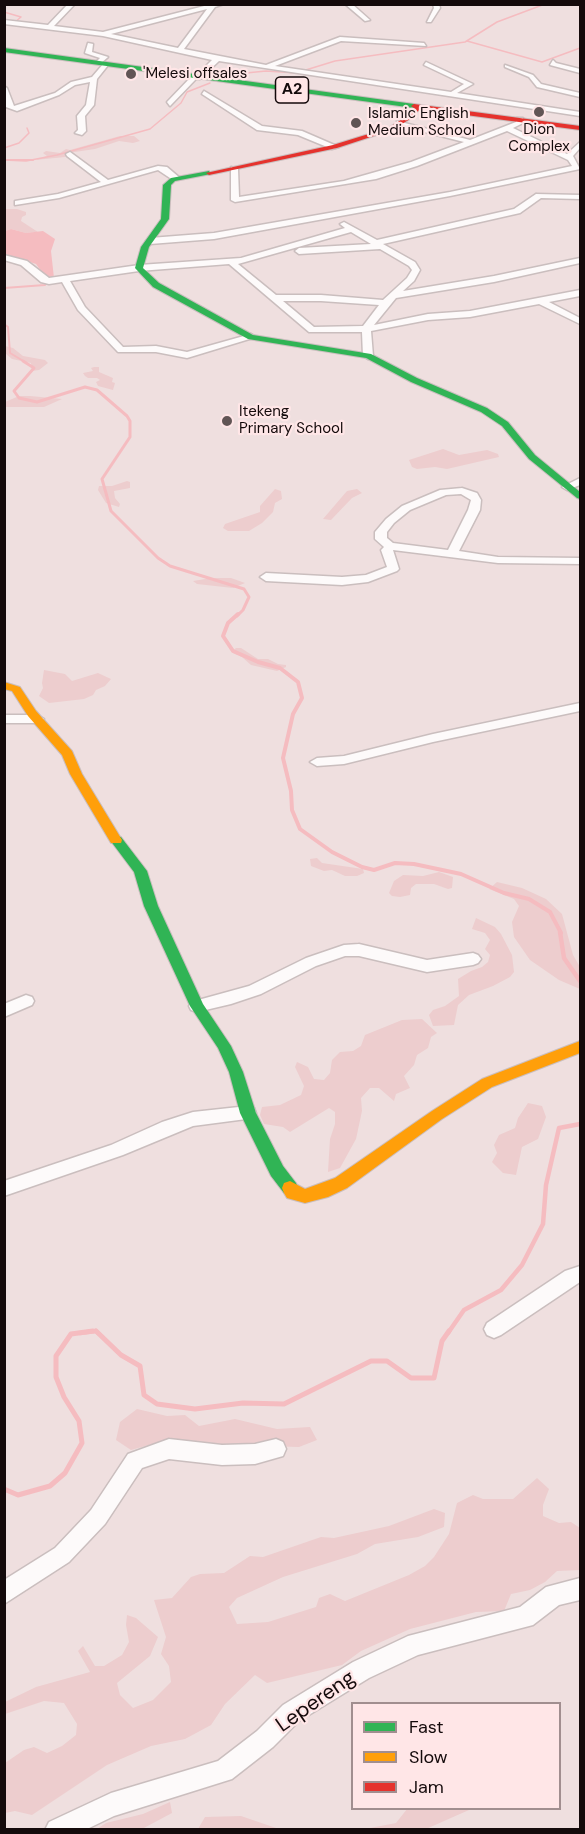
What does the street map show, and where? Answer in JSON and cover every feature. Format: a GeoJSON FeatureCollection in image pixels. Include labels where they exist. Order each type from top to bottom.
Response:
{"type":"FeatureCollection","features":[{"type":"Feature","properties":{"kind":"street"},"geometry":{"type":"LineString","coordinates":[[103,34],[109,30],[221,4]]}},
{"type":"Feature","properties":{"kind":"street"},"geometry":{"type":"LineString","coordinates":[[348,4],[367,20]]}},
{"type":"Feature","properties":{"kind":"street"},"geometry":{"type":"LineString","coordinates":[[429,21],[437,8],[436,4]]}},
{"type":"Feature","properties":{"kind":"street"},"geometry":{"type":"LineString","coordinates":[[50,27],[68,5]]}},
{"type":"Feature","properties":{"kind":"street"},"geometry":{"type":"LineString","coordinates":[[180,50],[212,7]]}},
{"type":"Feature","properties":{"kind":"street"},"geometry":{"type":"LineString","coordinates":[[180,9],[189,13]]}},
{"type":"Feature","properties":{"kind":"street"},"geometry":{"type":"LineString","coordinates":[[4,22],[103,34],[217,59],[580,114]]}},
{"type":"Feature","properties":{"kind":"street"},"geometry":{"type":"LineString","coordinates":[[267,67],[340,39],[424,45]]}},
{"type":"Feature","properties":{"kind":"street"},"geometry":{"type":"LineString","coordinates":[[79,133],[82,131],[81,116],[90,105],[94,79],[105,57],[88,52],[90,44]]}},
{"type":"Feature","properties":{"kind":"street","name":"A2"},"geometry":{"type":"LineString","coordinates":[[4,50],[580,128]]}},
{"type":"Feature","properties":{"kind":"street"},"geometry":{"type":"LineString","coordinates":[[170,104],[217,59]]}},
{"type":"Feature","properties":{"kind":"street"},"geometry":{"type":"LineString","coordinates":[[553,62],[552,64],[580,71]]}},
{"type":"Feature","properties":{"kind":"street"},"geometry":{"type":"LineString","coordinates":[[426,63],[470,84],[459,88],[451,96]]}},
{"type":"Feature","properties":{"kind":"street"},"geometry":{"type":"LineString","coordinates":[[507,66],[531,76],[539,86],[580,96]]}},
{"type":"Feature","properties":{"kind":"street"},"geometry":{"type":"LineString","coordinates":[[4,88],[9,110],[57,94],[73,83],[94,79]]}},
{"type":"Feature","properties":{"kind":"street"},"geometry":{"type":"LineString","coordinates":[[227,82],[204,93],[265,130],[299,133],[335,147]]}},
{"type":"Feature","properties":{"kind":"street"},"geometry":{"type":"LineString","coordinates":[[543,123],[580,96]]}},
{"type":"Feature","properties":{"kind":"street"},"geometry":{"type":"LineString","coordinates":[[140,268],[145,247],[165,219],[166,185],[176,178],[234,169],[335,147],[379,133],[400,123],[419,106]]}},
{"type":"Feature","properties":{"kind":"street"},"geometry":{"type":"LineString","coordinates":[[234,169],[236,200],[248,199],[373,177],[507,128],[519,123],[520,120]]}},
{"type":"Feature","properties":{"kind":"street"},"geometry":{"type":"LineString","coordinates":[[400,123],[434,130],[470,142]]}},
{"type":"Feature","properties":{"kind":"street"},"geometry":{"type":"LineString","coordinates":[[507,128],[569,158],[579,169]]}},
{"type":"Feature","properties":{"kind":"street"},"geometry":{"type":"LineString","coordinates":[[569,158],[580,144]]}},
{"type":"Feature","properties":{"kind":"street"},"geometry":{"type":"LineString","coordinates":[[70,154],[106,182]]}},
{"type":"Feature","properties":{"kind":"street"},"geometry":{"type":"LineString","coordinates":[[18,203],[59,196],[158,168],[164,169],[176,178]]}},
{"type":"Feature","properties":{"kind":"street"},"geometry":{"type":"LineString","coordinates":[[150,241],[214,236],[579,169]]}},
{"type":"Feature","properties":{"kind":"street"},"geometry":{"type":"LineString","coordinates":[[282,251],[378,245],[517,211],[538,196],[580,197]]}},
{"type":"Feature","properties":{"kind":"street"},"geometry":{"type":"LineString","coordinates":[[329,214],[412,264],[417,270],[411,279],[388,300],[366,328],[368,356]]}},
{"type":"Feature","properties":{"kind":"street"},"geometry":{"type":"LineString","coordinates":[[4,256],[30,266],[44,280],[65,279],[140,268],[231,262],[282,251],[352,229]]}},
{"type":"Feature","properties":{"kind":"street"},"geometry":{"type":"LineString","coordinates":[[273,298],[388,300],[580,261]]}},
{"type":"Feature","properties":{"kind":"street"},"geometry":{"type":"LineString","coordinates":[[231,262],[312,330],[366,328],[428,317],[467,315],[580,293]]}},
{"type":"Feature","properties":{"kind":"street"},"geometry":{"type":"LineString","coordinates":[[140,268],[156,285],[251,337],[368,356],[493,415],[505,424],[532,457],[574,484],[580,496]]}},
{"type":"Feature","properties":{"kind":"street"},"geometry":{"type":"LineString","coordinates":[[65,279],[81,308],[121,350],[156,349],[187,355],[251,337]]}},
{"type":"Feature","properties":{"kind":"street"},"geometry":{"type":"LineString","coordinates":[[541,301],[580,321]]}},
{"type":"Feature","properties":{"kind":"street"},"geometry":{"type":"LineString","coordinates":[[452,554],[470,519],[476,500],[472,495],[462,491],[444,492],[398,513],[381,532],[381,539],[390,546],[452,554],[510,560],[580,561]]}},
{"type":"Feature","properties":{"kind":"street"},"geometry":{"type":"LineString","coordinates":[[266,577],[342,581],[368,578],[393,569],[387,550],[390,546]]}},
{"type":"Feature","properties":{"kind":"street"},"geometry":{"type":"LineString","coordinates":[[4,685],[16,690],[37,719],[68,754],[76,774],[112,834],[140,871],[152,906],[197,1006],[224,1046],[236,1072],[248,1113],[277,1172],[292,1193],[305,1196],[322,1192],[341,1183],[437,1114],[487,1083],[580,1047]]}},
{"type":"Feature","properties":{"kind":"street"},"geometry":{"type":"LineString","coordinates":[[317,762],[346,760],[433,738],[580,707]]}},
{"type":"Feature","properties":{"kind":"street"},"geometry":{"type":"LineString","coordinates":[[4,719],[37,719]]}},
{"type":"Feature","properties":{"kind":"street"},"geometry":{"type":"LineString","coordinates":[[197,1006],[255,990],[311,962],[344,951],[359,950],[427,966],[473,959]]}},
{"type":"Feature","properties":{"kind":"street"},"geometry":{"type":"LineString","coordinates":[[4,1011],[26,1001]]}},
{"type":"Feature","properties":{"kind":"street"},"geometry":{"type":"LineString","coordinates":[[4,1189],[117,1150],[168,1127],[194,1119],[248,1113]]}},
{"type":"Feature","properties":{"kind":"street"},"geometry":{"type":"LineString","coordinates":[[494,1329],[580,1274]]}},
{"type":"Feature","properties":{"kind":"street"},"geometry":{"type":"LineString","coordinates":[[4,1593],[62,1555],[98,1517],[135,1461],[169,1449],[222,1455],[255,1454],[276,1449]]}},
{"type":"Feature","properties":{"kind":"street","name":"Lepereng"},"geometry":{"type":"LineString","coordinates":[[57,1830],[111,1804],[224,1771],[265,1738],[291,1713],[361,1670],[417,1644],[525,1617],[554,1594],[580,1589]]}},
{"type":"Feature","properties":{"kind":"shaded area"},"geometry":{"type":"Polygon","coordinates":[[[120,136],[134,136],[140,141],[133,143],[119,141],[95,149],[68,153],[65,157],[35,160],[47,156],[43,153],[46,151],[60,153],[66,149],[70,150],[120,136]]]}},
{"type":"Feature","properties":{"kind":"shaded area"},"geometry":{"type":"Polygon","coordinates":[[[4,209],[26,212],[21,221],[38,232],[26,233],[11,229],[5,231],[4,209]]]}},
{"type":"Feature","properties":{"kind":"shaded area"},"geometry":{"type":"Polygon","coordinates":[[[11,229],[26,233],[43,231],[55,239],[51,251],[54,278],[46,278],[36,264],[5,254],[5,231],[11,229]]]}},
{"type":"Feature","properties":{"kind":"shaded area"},"geometry":{"type":"Polygon","coordinates":[[[5,346],[13,348],[23,356],[45,360],[48,363],[39,370],[32,371],[31,363],[12,359],[5,353],[5,346]]]}},
{"type":"Feature","properties":{"kind":"shaded area"},"geometry":{"type":"Polygon","coordinates":[[[99,367],[99,372],[113,378],[112,382],[115,383],[113,390],[98,386],[96,382],[100,380],[97,378],[85,376],[83,373],[93,371],[91,368],[99,367]]]}},
{"type":"Feature","properties":{"kind":"shaded area"},"geometry":{"type":"Polygon","coordinates":[[[19,396],[62,399],[44,407],[5,407],[5,402],[19,396]]]}},
{"type":"Feature","properties":{"kind":"shaded area"},"geometry":{"type":"Polygon","coordinates":[[[443,449],[459,455],[487,450],[498,454],[499,457],[447,469],[412,467],[409,460],[443,449]]]}},
{"type":"Feature","properties":{"kind":"shaded area"},"geometry":{"type":"Polygon","coordinates":[[[130,482],[130,488],[114,491],[115,498],[120,504],[119,507],[106,503],[98,490],[99,486],[112,486],[130,482]]]}},
{"type":"Feature","properties":{"kind":"shaded area"},"geometry":{"type":"Polygon","coordinates":[[[275,489],[281,491],[282,499],[275,503],[273,512],[262,523],[249,531],[228,531],[223,528],[225,524],[260,512],[260,506],[275,489]]]}},
{"type":"Feature","properties":{"kind":"shaded area"},"geometry":{"type":"Polygon","coordinates":[[[357,489],[362,493],[352,498],[331,520],[323,519],[347,491],[357,489]]]}},
{"type":"Feature","properties":{"kind":"shaded area"},"geometry":{"type":"Polygon","coordinates":[[[231,578],[245,583],[233,588],[197,584],[193,581],[231,578]]]}},
{"type":"Feature","properties":{"kind":"shaded area"},"geometry":{"type":"Polygon","coordinates":[[[241,648],[258,659],[268,659],[286,665],[286,667],[277,671],[251,665],[233,653],[232,651],[241,648]]]}},
{"type":"Feature","properties":{"kind":"shaded area"},"geometry":{"type":"Polygon","coordinates":[[[44,670],[65,674],[72,681],[98,673],[111,679],[93,695],[84,699],[49,703],[39,696],[43,688],[44,670]]]}},
{"type":"Feature","properties":{"kind":"shaded area"},"geometry":{"type":"Polygon","coordinates":[[[317,858],[322,863],[363,869],[364,873],[357,876],[345,876],[332,870],[324,871],[311,866],[310,859],[317,858]]]}},
{"type":"Feature","properties":{"kind":"shaded area"},"geometry":{"type":"Polygon","coordinates":[[[439,872],[453,877],[452,888],[448,889],[434,884],[416,884],[411,888],[410,895],[400,897],[389,893],[394,881],[403,875],[423,876],[439,872]]]}},
{"type":"Feature","properties":{"kind":"shaded area"},"geometry":{"type":"Polygon","coordinates":[[[497,882],[522,888],[546,899],[562,914],[573,955],[580,967],[580,989],[559,980],[530,960],[514,937],[512,922],[519,906],[514,899],[489,889],[497,882]]]}},
{"type":"Feature","properties":{"kind":"shaded area"},"geometry":{"type":"Polygon","coordinates":[[[476,918],[495,927],[501,934],[512,955],[514,972],[510,977],[493,986],[469,995],[458,1005],[454,1025],[433,1026],[429,1015],[433,1010],[445,1006],[459,996],[458,979],[488,962],[490,955],[485,949],[490,940],[485,933],[472,929],[476,918]]]}},
{"type":"Feature","properties":{"kind":"shaded area"},"geometry":{"type":"Polygon","coordinates":[[[422,1019],[437,1033],[431,1037],[428,1048],[417,1055],[414,1065],[404,1076],[410,1088],[396,1094],[394,1101],[379,1088],[370,1088],[361,1098],[362,1111],[356,1139],[340,1168],[328,1172],[330,1139],[335,1124],[335,1112],[329,1108],[290,1132],[283,1127],[264,1124],[260,1115],[262,1107],[280,1105],[301,1095],[304,1086],[295,1067],[297,1062],[308,1067],[314,1079],[324,1080],[330,1073],[332,1060],[340,1052],[353,1051],[361,1046],[365,1035],[402,1020],[422,1019]]]}},
{"type":"Feature","properties":{"kind":"shaded area"},"geometry":{"type":"Polygon","coordinates":[[[528,1103],[542,1106],[546,1117],[538,1139],[522,1147],[516,1175],[503,1173],[492,1162],[497,1153],[494,1145],[499,1135],[515,1128],[518,1118],[528,1103]]]}},
{"type":"Feature","properties":{"kind":"shaded area"},"geometry":{"type":"Polygon","coordinates":[[[137,1409],[167,1416],[185,1415],[199,1426],[235,1419],[277,1429],[310,1427],[317,1440],[299,1447],[156,1443],[131,1450],[116,1440],[120,1422],[137,1409]]]}},
{"type":"Feature","properties":{"kind":"shaded area"},"geometry":{"type":"Polygon","coordinates":[[[537,1478],[549,1489],[543,1505],[543,1516],[559,1523],[571,1522],[580,1528],[580,1570],[557,1571],[545,1582],[530,1590],[511,1594],[504,1611],[476,1612],[410,1629],[361,1651],[342,1665],[267,1683],[255,1675],[225,1704],[211,1725],[185,1739],[151,1746],[107,1765],[32,1815],[15,1811],[5,1813],[5,1763],[24,1750],[34,1747],[47,1753],[62,1746],[76,1735],[77,1724],[64,1703],[44,1701],[5,1714],[5,1702],[36,1687],[90,1672],[78,1651],[83,1646],[95,1666],[104,1666],[122,1655],[129,1642],[127,1615],[136,1618],[158,1637],[150,1656],[117,1683],[120,1695],[133,1708],[153,1700],[171,1682],[169,1666],[161,1654],[166,1637],[154,1600],[172,1598],[191,1577],[200,1574],[224,1573],[250,1556],[263,1557],[321,1537],[334,1538],[389,1526],[434,1509],[445,1513],[444,1527],[418,1537],[375,1544],[357,1554],[283,1577],[237,1598],[229,1607],[237,1624],[268,1622],[316,1607],[319,1598],[330,1594],[345,1601],[409,1575],[425,1566],[449,1534],[457,1503],[473,1495],[483,1499],[513,1499],[537,1478]]]}},
{"type":"Feature","properties":{"kind":"shaded area"},"geometry":{"type":"Polygon","coordinates":[[[170,1802],[172,1813],[142,1829],[97,1829],[106,1823],[143,1814],[170,1802]]]}},
{"type":"Feature","properties":{"kind":"shaded area"},"geometry":{"type":"Polygon","coordinates":[[[406,1810],[469,1810],[426,1829],[365,1829],[396,1823],[406,1810]]]}},
{"type":"Feature","properties":{"kind":"shaded area"},"geometry":{"type":"Polygon","coordinates":[[[241,1816],[279,1829],[198,1829],[205,1817],[241,1816]]]}},
{"type":"Feature","properties":{"kind":"waterway"},"geometry":{"type":"LineString","coordinates":[[226,78],[236,74],[266,71],[296,73],[335,61],[465,42],[497,22],[545,4]]}},
{"type":"Feature","properties":{"kind":"waterway"},"geometry":{"type":"LineString","coordinates":[[4,12],[21,17],[15,22]]}},
{"type":"Feature","properties":{"kind":"waterway"},"geometry":{"type":"LineString","coordinates":[[467,41],[542,62],[580,48]]}},
{"type":"Feature","properties":{"kind":"waterway"},"geometry":{"type":"LineString","coordinates":[[31,160],[150,129],[181,103],[187,92],[210,83]]}},
{"type":"Feature","properties":{"kind":"waterway"},"geometry":{"type":"LineString","coordinates":[[4,148],[19,143],[29,133],[27,128]]}},
{"type":"Feature","properties":{"kind":"waterway"},"geometry":{"type":"LineString","coordinates":[[4,160],[31,160],[26,161],[4,160]]}},
{"type":"Feature","properties":{"kind":"waterway"},"geometry":{"type":"LineString","coordinates":[[4,288],[45,285],[47,282]]}},
{"type":"Feature","properties":{"kind":"waterway"},"geometry":{"type":"LineString","coordinates":[[4,324],[8,327],[10,353],[25,362]]}},
{"type":"Feature","properties":{"kind":"waterway"},"geometry":{"type":"LineString","coordinates":[[23,361],[34,368],[14,391],[19,398],[37,402],[85,387],[97,390],[127,416],[130,421],[130,437],[102,479],[111,511],[158,558],[170,566],[244,589],[249,597],[243,610],[237,616]]}},
{"type":"Feature","properties":{"kind":"waterway"},"geometry":{"type":"LineString","coordinates":[[238,614],[228,623],[223,636],[233,651],[258,662],[280,668],[298,682],[302,698],[293,714],[283,758],[291,791],[292,810],[300,829],[332,852],[362,867],[374,870],[395,863],[414,864],[461,874],[504,893],[529,899],[550,912],[561,933]]}},
{"type":"Feature","properties":{"kind":"waterway"},"geometry":{"type":"LineString","coordinates":[[560,932],[564,958],[580,981]]}},
{"type":"Feature","properties":{"kind":"waterway"},"geometry":{"type":"LineString","coordinates":[[448,1333],[464,1310],[501,1290],[522,1265],[543,1224],[546,1185],[559,1128],[580,1124]]}},
{"type":"Feature","properties":{"kind":"waterway"},"geometry":{"type":"LineString","coordinates":[[4,1489],[18,1495],[50,1486],[65,1473],[82,1443],[79,1421],[64,1397],[56,1377],[56,1356],[71,1334],[93,1331]]}},
{"type":"Feature","properties":{"kind":"waterway"},"geometry":{"type":"LineString","coordinates":[[80,1333],[96,1331]]}},
{"type":"Feature","properties":{"kind":"waterway"},"geometry":{"type":"LineString","coordinates":[[96,1331],[121,1355],[140,1366],[144,1395],[157,1404],[195,1409],[243,1403],[284,1404],[371,1361],[387,1361],[411,1378],[434,1378],[442,1341],[449,1331]]}},
{"type":"Feature","properties":{"kind":"traffic: fast"},"geometry":{"type":"LineString","coordinates":[[4,50],[414,106]]}},
{"type":"Feature","properties":{"kind":"traffic: fast"},"geometry":{"type":"LineString","coordinates":[[209,173],[173,179],[167,185],[165,219],[145,247],[139,268],[156,285],[251,337],[368,356],[414,380],[484,410],[505,424],[532,457],[580,496]]}},
{"type":"Feature","properties":{"kind":"traffic: fast"},"geometry":{"type":"LineString","coordinates":[[116,840],[140,871],[151,906],[197,1006],[224,1046],[236,1072],[248,1113],[277,1171],[290,1188]]}},
{"type":"Feature","properties":{"kind":"traffic: slow"},"geometry":{"type":"LineString","coordinates":[[4,685],[16,689],[32,713],[68,754],[76,774],[116,840]]}},
{"type":"Feature","properties":{"kind":"traffic: slow"},"geometry":{"type":"LineString","coordinates":[[290,1188],[293,1193],[305,1196],[322,1192],[341,1183],[437,1115],[487,1083],[580,1047]]}},
{"type":"Feature","properties":{"kind":"traffic: jam"},"geometry":{"type":"LineString","coordinates":[[414,106],[580,128]]}},
{"type":"Feature","properties":{"kind":"traffic: jam"},"geometry":{"type":"LineString","coordinates":[[209,173],[335,147],[390,129],[408,118],[419,106]]}},
{"type":"Feature","properties":{"kind":"place","name":"'Melesi offsales"},"geometry":{"type":"Point","coordinates":[131,74]}},
{"type":"Feature","properties":{"kind":"place","name":"Dion Complex"},"geometry":{"type":"Point","coordinates":[539,112]}},
{"type":"Feature","properties":{"kind":"place","name":"Islamic English Medium School"},"geometry":{"type":"Point","coordinates":[356,123]}},
{"type":"Feature","properties":{"kind":"place","name":"Itekeng Primary School"},"geometry":{"type":"Point","coordinates":[227,421]}}]}
